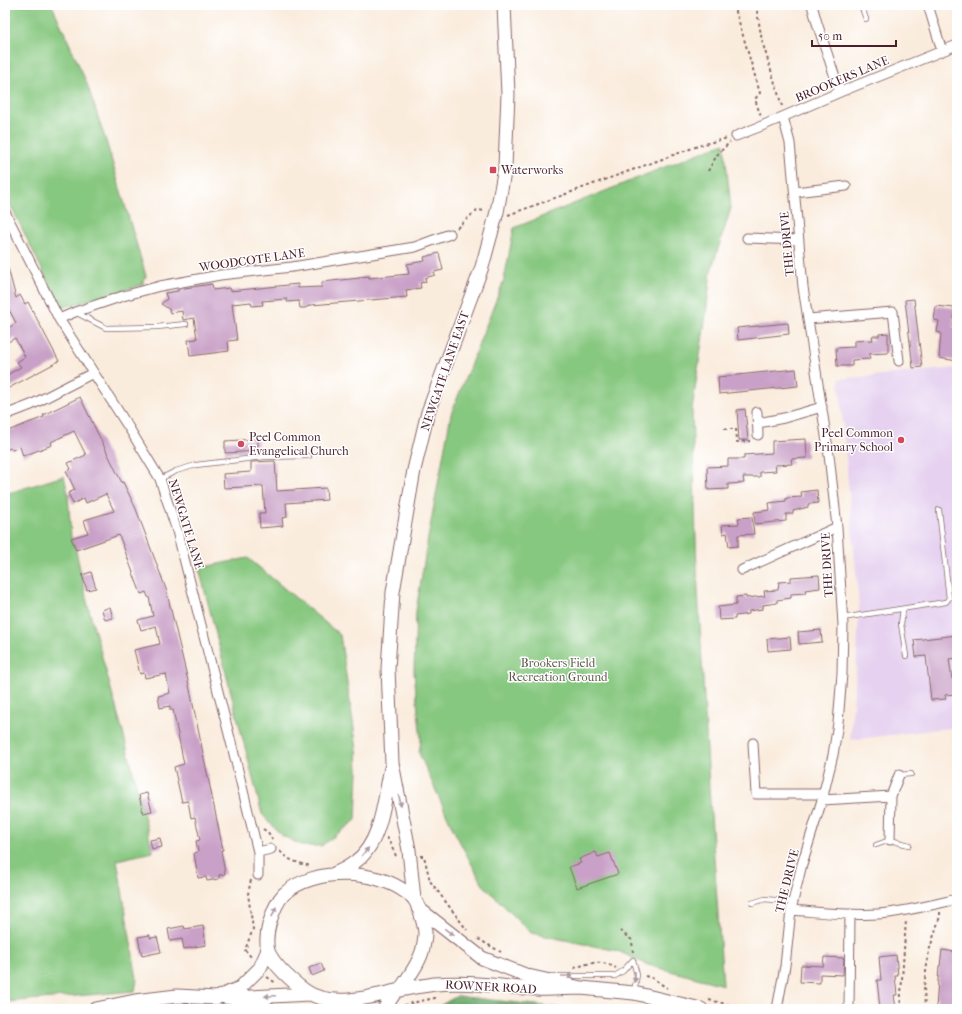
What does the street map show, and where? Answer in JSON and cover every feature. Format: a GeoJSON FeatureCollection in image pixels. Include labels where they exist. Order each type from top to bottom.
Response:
{"type":"FeatureCollection","features":[{"type":"Feature","properties":{"kind":"main road","name":"NEWGATE LANE EAST"},"geometry":{"type":"LineString","coordinates":[[384,1009],[416,964],[423,949],[425,933],[416,903],[410,850],[392,763],[388,669],[393,592],[414,470],[428,412],[482,266],[497,212],[505,167],[508,94],[504,5]]}},
{"type":"Feature","properties":{"kind":"main road","name":"NEWGATE LANE EAST"},"geometry":{"type":"LineString","coordinates":[[334,874],[356,862],[369,849],[377,834],[392,763]]}},
{"type":"Feature","properties":{"kind":"main road","name":"ROWNER ROAD"},"geometry":{"type":"LineString","coordinates":[[334,874],[366,876],[393,884],[482,958],[528,976],[581,988]]}},
{"type":"Feature","properties":{"kind":"main road"},"geometry":{"type":"LineString","coordinates":[[226,997],[240,988],[260,968],[268,950],[268,929],[273,911],[283,895],[292,888],[306,882],[334,874]]}},
{"type":"Feature","properties":{"kind":"main road"},"geometry":{"type":"LineString","coordinates":[[268,950],[280,970],[293,982],[313,995],[327,1009]]}},
{"type":"Feature","properties":{"kind":"main road","name":"ROWNER ROAD"},"geometry":{"type":"LineString","coordinates":[[226,997],[313,995],[331,999],[351,1000],[379,996],[398,990],[442,984],[486,984],[539,989],[581,988],[634,993],[703,1004]]}},
{"type":"Feature","properties":{"kind":"main road"},"geometry":{"type":"LineString","coordinates":[[96,1009],[135,1001],[177,996],[216,998],[226,997],[254,1002],[268,1009]]}},
{"type":"Feature","properties":{"kind":"street"},"geometry":{"type":"LineString","coordinates":[[812,5],[840,92]]}},
{"type":"Feature","properties":{"kind":"street"},"geometry":{"type":"LineString","coordinates":[[928,5],[942,51]]}},
{"type":"Feature","properties":{"kind":"street","name":"BROOKERS LANE"},"geometry":{"type":"LineString","coordinates":[[736,136],[764,126],[840,92],[957,45]]}},
{"type":"Feature","properties":{"kind":"street","name":"THE DRIVE"},"geometry":{"type":"LineString","coordinates":[[777,1009],[785,966],[792,906],[802,864],[823,797],[838,723],[842,674],[842,618],[837,527],[829,455],[803,287],[790,143],[784,116]]}},
{"type":"Feature","properties":{"kind":"street"},"geometry":{"type":"LineString","coordinates":[[795,192],[846,186]]}},
{"type":"Feature","properties":{"kind":"street","name":"NEWGATE LANE"},"geometry":{"type":"LineString","coordinates":[[5,212],[59,319],[160,478],[179,539],[258,852],[254,877]]}},
{"type":"Feature","properties":{"kind":"street","name":"WOODCOTE LANE"},"geometry":{"type":"LineString","coordinates":[[59,319],[123,296],[160,286],[220,275],[292,267],[415,247],[450,234]]}},
{"type":"Feature","properties":{"kind":"street"},"geometry":{"type":"LineString","coordinates":[[747,238],[799,240]]}},
{"type":"Feature","properties":{"kind":"street"},"geometry":{"type":"LineString","coordinates":[[808,319],[893,312],[899,361]]}},
{"type":"Feature","properties":{"kind":"street"},"geometry":{"type":"LineString","coordinates":[[5,415],[31,405],[93,373]]}},
{"type":"Feature","properties":{"kind":"street"},"geometry":{"type":"LineString","coordinates":[[758,423],[784,418],[822,407]]}},
{"type":"Feature","properties":{"kind":"street"},"geometry":{"type":"LineString","coordinates":[[757,412],[758,434]]}},
{"type":"Feature","properties":{"kind":"street"},"geometry":{"type":"LineString","coordinates":[[742,570],[837,527]]}},
{"type":"Feature","properties":{"kind":"street"},"geometry":{"type":"LineString","coordinates":[[753,743],[756,794],[823,797],[891,796]]}},
{"type":"Feature","properties":{"kind":"street"},"geometry":{"type":"LineString","coordinates":[[890,840],[891,796],[899,775]]}},
{"type":"Feature","properties":{"kind":"street"},"geometry":{"type":"LineString","coordinates":[[258,852],[275,847]]}},
{"type":"Feature","properties":{"kind":"street"},"geometry":{"type":"LineString","coordinates":[[792,906],[850,914],[878,914],[906,910],[957,899]]}},
{"type":"Feature","properties":{"kind":"street"},"geometry":{"type":"LineString","coordinates":[[848,1009],[850,914]]}},
{"type":"Feature","properties":{"kind":"lane"},"geometry":{"type":"LineString","coordinates":[[866,19],[862,6],[871,5]]}},
{"type":"Feature","properties":{"kind":"lane"},"geometry":{"type":"LineString","coordinates":[[75,312],[106,328],[157,327],[186,324]]}},
{"type":"Feature","properties":{"kind":"lane"},"geometry":{"type":"LineString","coordinates":[[160,478],[196,465],[264,457],[309,456]]}},
{"type":"Feature","properties":{"kind":"lane"},"geometry":{"type":"LineString","coordinates":[[842,618],[946,602],[949,598],[939,510]]}},
{"type":"Feature","properties":{"kind":"lane"},"geometry":{"type":"LineString","coordinates":[[903,609],[902,624],[906,656]]}},
{"type":"Feature","properties":{"kind":"lane"},"geometry":{"type":"LineString","coordinates":[[899,775],[911,774]]}},
{"type":"Feature","properties":{"kind":"lane"},"geometry":{"type":"LineString","coordinates":[[876,845],[890,840],[910,845]]}},
{"type":"Feature","properties":{"kind":"lane"},"geometry":{"type":"LineString","coordinates":[[752,903],[765,899],[792,906]]}},
{"type":"Feature","properties":{"kind":"lane"},"geometry":{"type":"LineString","coordinates":[[528,976],[615,976],[623,972],[633,960]]}},
{"type":"Feature","properties":{"kind":"lane"},"geometry":{"type":"LineString","coordinates":[[633,960],[636,975],[634,993]]}},
{"type":"Feature","properties":{"kind":"path"},"geometry":{"type":"LineString","coordinates":[[734,5],[760,93],[755,99],[764,126]]}},
{"type":"Feature","properties":{"kind":"path"},"geometry":{"type":"LineString","coordinates":[[756,5],[758,24],[768,64],[784,116]]}},
{"type":"Feature","properties":{"kind":"path"},"geometry":{"type":"LineString","coordinates":[[450,234],[477,210],[497,212],[508,216],[701,145],[736,136]]}},
{"type":"Feature","properties":{"kind":"path"},"geometry":{"type":"LineString","coordinates":[[708,170],[717,155],[736,136]]}},
{"type":"Feature","properties":{"kind":"path"},"geometry":{"type":"LineString","coordinates":[[724,429],[736,429],[737,442],[753,441],[758,434]]}},
{"type":"Feature","properties":{"kind":"path"},"geometry":{"type":"LineString","coordinates":[[250,820],[268,832],[275,847],[283,855],[293,862],[312,867]]}},
{"type":"Feature","properties":{"kind":"path"},"geometry":{"type":"LineString","coordinates":[[424,856],[430,881],[470,934]]}},
{"type":"Feature","properties":{"kind":"path"},"geometry":{"type":"LineString","coordinates":[[254,877],[248,894],[252,929],[245,950],[267,978],[282,987],[283,995]]}},
{"type":"Feature","properties":{"kind":"path"},"geometry":{"type":"LineString","coordinates":[[925,1009],[924,986],[930,951],[940,916],[938,903]]}},
{"type":"Feature","properties":{"kind":"path"},"geometry":{"type":"LineString","coordinates":[[900,1009],[906,910]]}},
{"type":"Feature","properties":{"kind":"path"},"geometry":{"type":"LineString","coordinates":[[620,931],[632,940],[633,960]]}},
{"type":"Feature","properties":{"kind":"path"},"geometry":{"type":"LineString","coordinates":[[476,938],[507,955]]}},
{"type":"Feature","properties":{"kind":"path"},"geometry":{"type":"LineString","coordinates":[[569,969],[594,962],[609,964],[623,972]]}},
{"type":"Feature","properties":{"kind":"path"},"geometry":{"type":"LineString","coordinates":[[636,975],[652,978],[670,990]]}},
{"type":"Feature","properties":{"kind":"path"},"geometry":{"type":"LineString","coordinates":[[400,1009],[407,1004],[435,998]]}},
{"type":"Feature","properties":{"kind":"path"},"geometry":{"type":"LineString","coordinates":[[703,1004],[747,1009]]}},
{"type":"Feature","properties":{"kind":"shaded area","name":"Peel Common Primary School"},"geometry":{"type":"Polygon","coordinates":[[[957,368],[957,727],[850,740],[857,658],[859,606],[839,379],[957,368]]]}},
{"type":"Feature","properties":{"kind":"green space"},"geometry":{"type":"Polygon","coordinates":[[[5,5],[52,5],[86,81],[106,141],[146,276],[142,285],[61,308],[5,194],[5,5]]]}},
{"type":"Feature","properties":{"kind":"green space","name":"Brookers Field Recreation Ground"},"geometry":{"type":"Polygon","coordinates":[[[724,143],[731,208],[711,271],[692,409],[697,572],[709,786],[723,985],[648,965],[618,951],[531,933],[483,885],[454,831],[419,753],[421,740],[414,672],[416,611],[451,414],[504,280],[514,228],[724,143]]]}},
{"type":"Feature","properties":{"kind":"green space"},"geometry":{"type":"Polygon","coordinates":[[[64,476],[68,493],[71,538],[76,551],[88,606],[125,740],[153,852],[117,860],[137,979],[135,991],[5,1002],[5,494],[64,476]]]}},
{"type":"Feature","properties":{"kind":"green space"},"geometry":{"type":"Polygon","coordinates":[[[248,558],[340,635],[357,749],[358,771],[356,820],[321,846],[303,846],[281,835],[262,814],[199,568],[248,558]]]}},
{"type":"Feature","properties":{"kind":"green space"},"geometry":{"type":"Polygon","coordinates":[[[457,996],[571,1009],[434,1009],[457,996]]]}},
{"type":"Feature","properties":{"kind":"building"},"geometry":{"type":"Polygon","coordinates":[[[439,253],[443,270],[434,272],[435,275],[425,278],[426,282],[420,283],[421,288],[406,290],[407,297],[311,305],[305,308],[300,308],[299,301],[287,302],[287,299],[262,301],[263,305],[252,306],[251,302],[232,304],[237,340],[228,341],[229,351],[190,356],[188,340],[197,339],[194,318],[183,320],[182,311],[170,313],[169,309],[161,304],[167,299],[165,293],[178,291],[178,289],[212,284],[213,290],[229,288],[230,291],[298,284],[298,288],[322,287],[322,282],[369,276],[369,278],[409,274],[407,264],[425,261],[424,257],[439,253]]]}},
{"type":"Feature","properties":{"kind":"building"},"geometry":{"type":"Polygon","coordinates":[[[8,268],[16,298],[20,295],[25,304],[28,302],[59,361],[5,390],[5,376],[21,367],[17,362],[25,357],[15,338],[8,342],[5,336],[5,330],[16,323],[5,302],[5,269],[8,268]]]}},
{"type":"Feature","properties":{"kind":"building"},"geometry":{"type":"Polygon","coordinates":[[[914,299],[922,367],[913,368],[905,300],[914,299]]]}},
{"type":"Feature","properties":{"kind":"building"},"geometry":{"type":"Polygon","coordinates":[[[936,306],[955,308],[953,327],[957,327],[955,345],[957,345],[957,361],[939,358],[941,333],[937,332],[939,321],[934,320],[936,306]]]}},
{"type":"Feature","properties":{"kind":"building"},"geometry":{"type":"Polygon","coordinates":[[[788,323],[789,334],[738,340],[737,328],[788,323]]]}},
{"type":"Feature","properties":{"kind":"building"},"geometry":{"type":"Polygon","coordinates":[[[888,333],[888,353],[869,354],[870,359],[852,360],[852,366],[837,366],[836,348],[854,347],[854,341],[873,340],[872,336],[879,336],[879,334],[888,333]]]}},
{"type":"Feature","properties":{"kind":"building"},"geometry":{"type":"Polygon","coordinates":[[[796,369],[798,386],[719,394],[718,377],[796,369]]]}},
{"type":"Feature","properties":{"kind":"building"},"geometry":{"type":"Polygon","coordinates":[[[80,397],[136,509],[166,589],[189,685],[223,850],[221,850],[225,874],[219,875],[219,879],[207,881],[206,877],[198,878],[194,853],[198,852],[196,841],[200,840],[195,817],[191,818],[188,801],[182,802],[174,767],[184,764],[173,710],[170,710],[170,706],[160,708],[158,696],[170,693],[166,674],[145,678],[144,673],[140,674],[134,650],[160,644],[156,626],[141,630],[138,620],[153,616],[149,597],[146,592],[141,594],[119,535],[76,550],[71,538],[88,533],[84,520],[114,511],[106,494],[86,503],[84,498],[73,504],[68,493],[75,490],[66,471],[71,469],[68,463],[86,455],[74,431],[51,442],[52,445],[23,456],[20,447],[12,450],[11,448],[5,450],[5,432],[44,417],[43,415],[80,397]]]}},
{"type":"Feature","properties":{"kind":"building"},"geometry":{"type":"Polygon","coordinates":[[[745,409],[748,440],[739,440],[737,410],[745,409]]]}},
{"type":"Feature","properties":{"kind":"building","name":"Peel Common Evangelical Church"},"geometry":{"type":"Polygon","coordinates":[[[258,439],[258,451],[225,453],[225,441],[258,439]]]}},
{"type":"Feature","properties":{"kind":"building"},"geometry":{"type":"Polygon","coordinates":[[[806,439],[807,458],[791,459],[792,464],[775,465],[776,471],[760,472],[760,477],[743,477],[744,483],[728,484],[728,489],[708,490],[707,467],[728,466],[728,459],[744,459],[744,455],[772,453],[772,441],[806,439]]]}},
{"type":"Feature","properties":{"kind":"building"},"geometry":{"type":"Polygon","coordinates":[[[275,461],[277,491],[326,488],[327,500],[286,503],[287,517],[282,518],[283,526],[260,528],[259,513],[265,513],[263,486],[224,488],[223,474],[251,472],[251,462],[275,461]]]}},
{"type":"Feature","properties":{"kind":"building"},"geometry":{"type":"Polygon","coordinates":[[[817,490],[818,503],[808,504],[808,507],[793,511],[793,514],[786,514],[786,521],[755,524],[754,512],[770,510],[769,503],[786,501],[786,498],[802,497],[801,492],[817,490]]]}},
{"type":"Feature","properties":{"kind":"building"},"geometry":{"type":"Polygon","coordinates":[[[752,517],[754,534],[738,535],[738,546],[729,547],[727,533],[723,534],[722,525],[739,524],[738,518],[752,517]]]}},
{"type":"Feature","properties":{"kind":"building"},"geometry":{"type":"Polygon","coordinates":[[[91,572],[96,588],[87,590],[82,575],[91,572]]]}},
{"type":"Feature","properties":{"kind":"building"},"geometry":{"type":"Polygon","coordinates":[[[819,575],[820,588],[805,590],[806,593],[791,594],[791,598],[777,600],[777,603],[763,605],[763,609],[749,611],[749,614],[735,616],[735,619],[719,620],[718,607],[736,605],[736,597],[746,596],[746,598],[765,596],[764,591],[778,590],[779,582],[791,581],[791,577],[819,575]]]}},
{"type":"Feature","properties":{"kind":"building"},"geometry":{"type":"Polygon","coordinates":[[[110,607],[113,618],[105,620],[102,610],[110,607]]]}},
{"type":"Feature","properties":{"kind":"building"},"geometry":{"type":"Polygon","coordinates":[[[821,630],[822,642],[799,644],[798,632],[821,630]]]}},
{"type":"Feature","properties":{"kind":"building"},"geometry":{"type":"Polygon","coordinates":[[[957,635],[957,658],[949,659],[952,679],[957,678],[957,694],[945,695],[946,699],[931,700],[926,656],[916,657],[914,640],[957,635]]]}},
{"type":"Feature","properties":{"kind":"building"},"geometry":{"type":"Polygon","coordinates":[[[790,637],[791,649],[768,651],[767,639],[790,637]]]}},
{"type":"Feature","properties":{"kind":"building"},"geometry":{"type":"Polygon","coordinates":[[[147,793],[152,811],[143,813],[139,795],[147,793]]]}},
{"type":"Feature","properties":{"kind":"building"},"geometry":{"type":"Polygon","coordinates":[[[160,838],[162,847],[152,849],[150,840],[160,838]]]}},
{"type":"Feature","properties":{"kind":"building"},"geometry":{"type":"Polygon","coordinates":[[[596,852],[598,857],[610,853],[618,874],[577,888],[569,867],[581,863],[579,859],[596,852]]]}},
{"type":"Feature","properties":{"kind":"building"},"geometry":{"type":"Polygon","coordinates":[[[184,926],[185,929],[203,926],[206,945],[184,949],[182,939],[170,941],[168,929],[184,926]]]}},
{"type":"Feature","properties":{"kind":"building"},"geometry":{"type":"Polygon","coordinates":[[[150,935],[150,938],[157,937],[161,952],[142,956],[138,937],[150,935]]]}},
{"type":"Feature","properties":{"kind":"building"},"geometry":{"type":"Polygon","coordinates":[[[942,950],[956,952],[957,994],[954,993],[954,1009],[936,1009],[939,966],[942,950]]]}},
{"type":"Feature","properties":{"kind":"building"},"geometry":{"type":"Polygon","coordinates":[[[896,955],[898,976],[895,976],[897,995],[894,995],[896,1009],[880,1009],[877,980],[881,980],[879,957],[896,955]]]}},
{"type":"Feature","properties":{"kind":"building"},"geometry":{"type":"Polygon","coordinates":[[[824,957],[844,958],[843,975],[820,974],[820,983],[800,982],[801,965],[823,966],[824,957]]]}},
{"type":"Feature","properties":{"kind":"building"},"geometry":{"type":"Polygon","coordinates":[[[321,963],[324,971],[312,976],[309,968],[321,963]]]}},
{"type":"Feature","properties":{"kind":"place","name":"Waterworks"},"geometry":{"type":"Point","coordinates":[493,170]}},
{"type":"Feature","properties":{"kind":"place","name":"Peel Common Primary School"},"geometry":{"type":"Point","coordinates":[901,440]}},
{"type":"Feature","properties":{"kind":"place","name":"Peel Common Evangelical Church"},"geometry":{"type":"Point","coordinates":[241,444]}}]}
